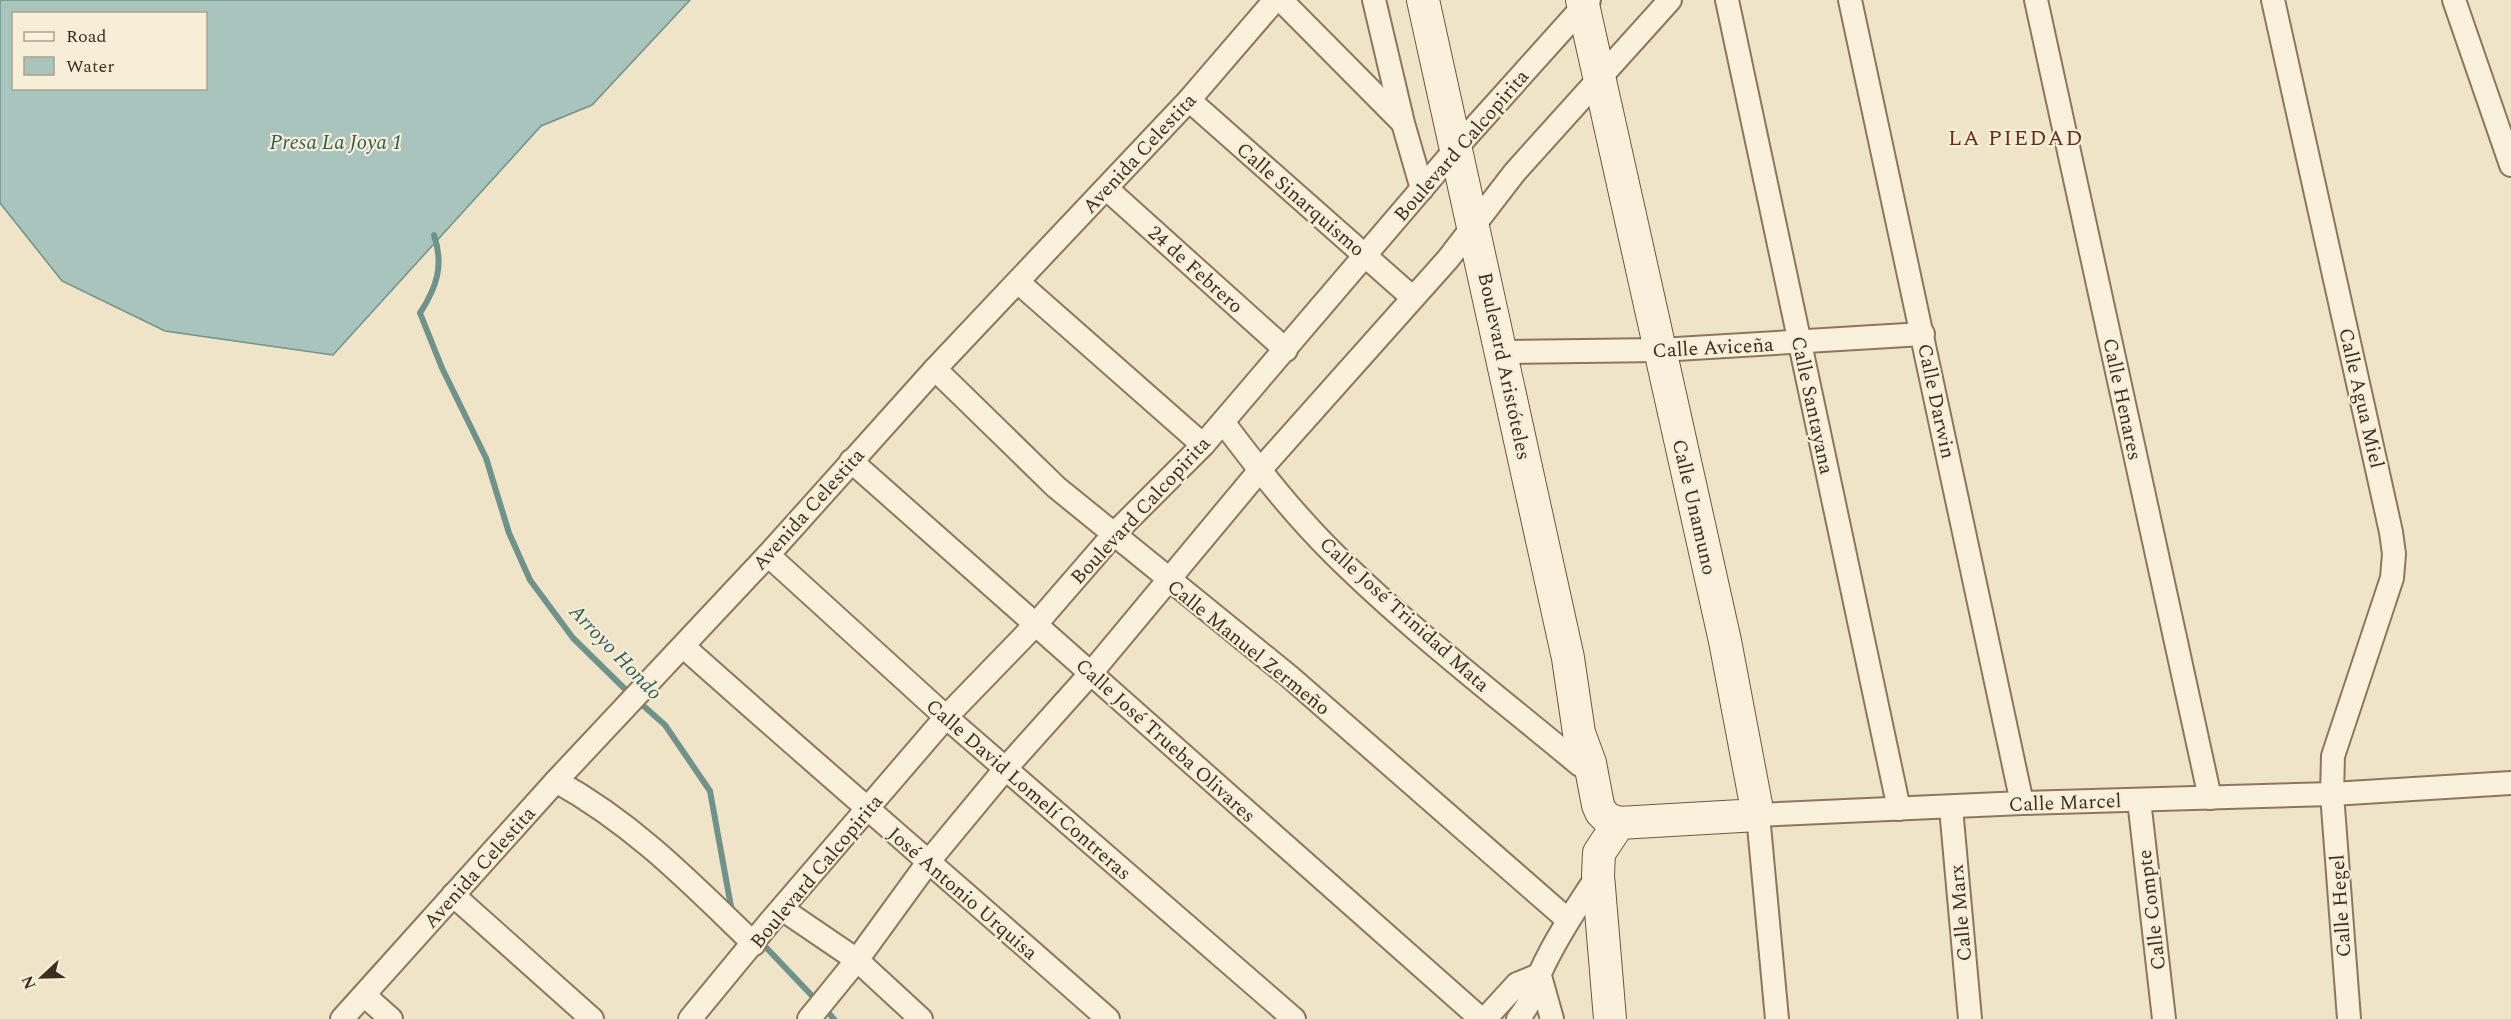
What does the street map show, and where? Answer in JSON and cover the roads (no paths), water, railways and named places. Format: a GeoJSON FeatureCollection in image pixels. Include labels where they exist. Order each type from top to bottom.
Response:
{"type":"FeatureCollection","features":[{"type":"Feature","properties":{"kind":"street","name":"Avenida Celestita"},"geometry":{"type":"LineString","coordinates":[[342,1019],[556,781],[684,647],[935,369],[1107,189],[1275,0]]}},
{"type":"Feature","properties":{"kind":"street"},"geometry":{"type":"LineString","coordinates":[[1281,0],[1403,123]]}},
{"type":"Feature","properties":{"kind":"street"},"geometry":{"type":"LineString","coordinates":[[1374,0],[1403,123],[1422,189]]}},
{"type":"Feature","properties":{"kind":"street","name":"Boulevard Aristóteles"},"geometry":{"type":"LineString","coordinates":[[1423,0],[1568,658],[1592,856],[1598,875]]}},
{"type":"Feature","properties":{"kind":"street"},"geometry":{"type":"LineString","coordinates":[[810,1019],[857,960],[929,861],[1006,768],[1091,673],[1260,471],[1474,227],[1515,172],[1670,0]]}},
{"type":"Feature","properties":{"kind":"street","name":"Calle Santayana"},"geometry":{"type":"LineString","coordinates":[[1727,0],[1899,809]]}},
{"type":"Feature","properties":{"kind":"street","name":"Calle Darwin"},"geometry":{"type":"LineString","coordinates":[[1850,0],[2022,803]]}},
{"type":"Feature","properties":{"kind":"street","name":"Calle Henares"},"geometry":{"type":"LineString","coordinates":[[2036,0],[2210,798]]}},
{"type":"Feature","properties":{"kind":"street","name":"Calle Agua Miel"},"geometry":{"type":"LineString","coordinates":[[2273,0],[2394,554],[2391,578],[2333,756],[2332,794]]}},
{"type":"Feature","properties":{"kind":"street"},"geometry":{"type":"LineString","coordinates":[[2454,0],[2511,165]]}},
{"type":"Feature","properties":{"kind":"street","name":"Boulevard Calcopirita"},"geometry":{"type":"LineString","coordinates":[[690,1019],[946,717],[1036,624],[1114,534],[1203,445],[1585,2]]}},
{"type":"Feature","properties":{"kind":"street","name":"Calle Unamuno"},"geometry":{"type":"LineString","coordinates":[[1585,2],[1725,641],[1758,815],[1778,1019]]}},
{"type":"Feature","properties":{"kind":"street","name":"Calle Sinarquismo"},"geometry":{"type":"LineString","coordinates":[[1188,100],[1413,298]]}},
{"type":"Feature","properties":{"kind":"street","name":"24 de Febrero"},"geometry":{"type":"LineString","coordinates":[[1107,189],[1286,350]]}},
{"type":"Feature","properties":{"kind":"street"},"geometry":{"type":"LineString","coordinates":[[1017,282],[1203,445]]}},
{"type":"Feature","properties":{"kind":"street","name":"Calle Aviceña"},"geometry":{"type":"LineString","coordinates":[[1502,352],[1660,350],[1923,334]]}},
{"type":"Feature","properties":{"kind":"street","name":"Calle Manuel Zermeño"},"geometry":{"type":"LineString","coordinates":[[935,369],[1056,487],[1290,677],[1568,920]]}},
{"type":"Feature","properties":{"kind":"street","name":"Calle José Trinidad Mata"},"geometry":{"type":"LineString","coordinates":[[1223,422],[1260,471],[1331,550],[1376,594],[1580,765]]}},
{"type":"Feature","properties":{"kind":"street","name":"Calle José Trueba Olivares"},"geometry":{"type":"LineString","coordinates":[[851,461],[1483,1019]]}},
{"type":"Feature","properties":{"kind":"street","name":"Calle David Lomelí Contreras"},"geometry":{"type":"LineString","coordinates":[[768,555],[946,717],[1294,1019]]}},
{"type":"Feature","properties":{"kind":"street","name":"José Antonio Urquisa"},"geometry":{"type":"LineString","coordinates":[[684,647],[867,811],[929,861],[1108,1019]]}},
{"type":"Feature","properties":{"kind":"street","name":"Boulevard Aristóteles"},"geometry":{"type":"LineString","coordinates":[[1579,734],[1590,763],[1601,812],[1608,819],[1619,823],[1599,853],[1598,875],[1610,1019]]}},
{"type":"Feature","properties":{"kind":"street"},"geometry":{"type":"LineString","coordinates":[[556,781],[592,801],[765,929],[857,960],[921,1019]]}},
{"type":"Feature","properties":{"kind":"street","name":"Calle Marcel"},"geometry":{"type":"LineString","coordinates":[[1619,823],[2022,803],[2332,794],[2511,783]]}},
{"type":"Feature","properties":{"kind":"street","name":"Calle Hegel"},"geometry":{"type":"LineString","coordinates":[[2332,794],[2349,1019]]}},
{"type":"Feature","properties":{"kind":"street","name":"Calle Compte"},"geometry":{"type":"LineString","coordinates":[[2139,800],[2164,1019]]}},
{"type":"Feature","properties":{"kind":"street","name":"Calle Marx"},"geometry":{"type":"LineString","coordinates":[[1951,808],[1970,1019]]}},
{"type":"Feature","properties":{"kind":"street"},"geometry":{"type":"LineString","coordinates":[[1518,1019],[1532,1000],[1539,975],[1568,920],[1598,875]]}},
{"type":"Feature","properties":{"kind":"street"},"geometry":{"type":"LineString","coordinates":[[453,895],[591,1019]]}},
{"type":"Feature","properties":{"kind":"street"},"geometry":{"type":"LineString","coordinates":[[1483,1019],[1517,984],[1539,975]]}},
{"type":"Feature","properties":{"kind":"street"},"geometry":{"type":"LineString","coordinates":[[1539,975],[1552,1019]]}},
{"type":"Feature","properties":{"kind":"street"},"geometry":{"type":"LineString","coordinates":[[364,995],[391,1019]]}},
{"type":"Feature","properties":{"kind":"water","name":"Presa La Joya 1"},"geometry":{"type":"Polygon","coordinates":[[[0,0],[690,0],[592,105],[541,126],[333,355],[165,331],[62,281],[0,203],[0,0]]]}},
{"type":"Feature","properties":{"kind":"waterway","name":"Arroyo Hondo"},"geometry":{"type":"LineString","coordinates":[[434,235],[438,256],[437,276],[431,294],[420,313],[442,368],[486,458],[509,533],[530,580],[573,638],[631,695]]}},
{"type":"Feature","properties":{"kind":"waterway","name":"Arroyo Hondo"},"geometry":{"type":"LineString","coordinates":[[638,701],[665,725],[710,791],[732,912]]}},
{"type":"Feature","properties":{"kind":"waterway","name":"Arroyo Hondo"},"geometry":{"type":"LineString","coordinates":[[760,941],[817,1001]]}},
{"type":"Feature","properties":{"kind":"waterway","name":"Arroyo Hondo"},"geometry":{"type":"LineString","coordinates":[[824,1008],[834,1019]]}},
{"type":"Feature","properties":{"kind":"district","name":"LA PIEDAD"},"geometry":{"type":"Point","coordinates":[2016,137]}}]}
